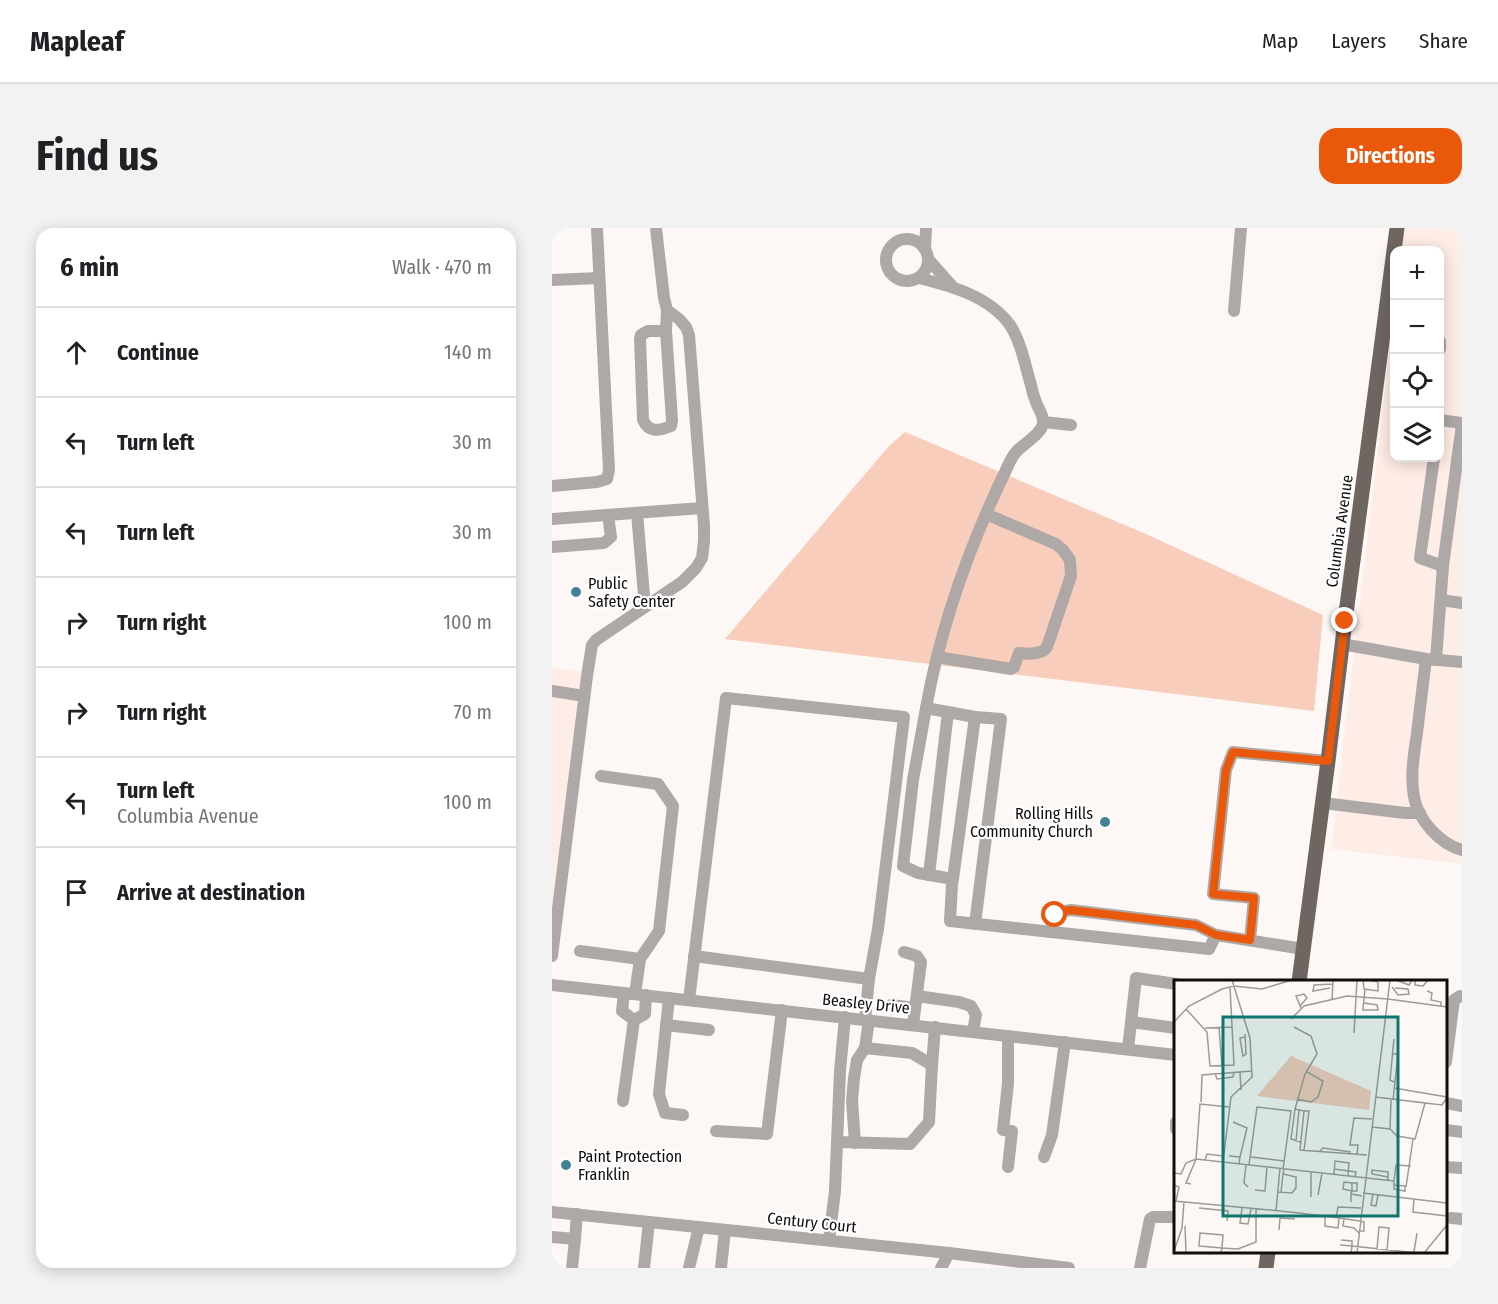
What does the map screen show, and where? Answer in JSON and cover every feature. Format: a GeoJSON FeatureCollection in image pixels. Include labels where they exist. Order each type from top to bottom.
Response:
{"type":"FeatureCollection","features":[{"type":"Feature","properties":{"kind":"main road","name":"Columbia Avenue"},"geometry":{"type":"LineString","coordinates":[[1299,980],[1397,228]]}},
{"type":"Feature","properties":{"kind":"main road"},"geometry":{"type":"LineString","coordinates":[[1266,1268],[1268,1253]]}},
{"type":"Feature","properties":{"kind":"street"},"geometry":{"type":"LineString","coordinates":[[552,486],[597,482],[607,479],[609,470],[597,228]]}},
{"type":"Feature","properties":{"kind":"street"},"geometry":{"type":"LineString","coordinates":[[656,228],[667,310],[666,331],[672,420],[671,426],[652,430],[646,426],[644,420],[640,339],[641,335],[648,331],[666,331]]}},
{"type":"Feature","properties":{"kind":"street"},"geometry":{"type":"LineString","coordinates":[[904,239],[916,228]]}},
{"type":"Feature","properties":{"kind":"street"},"geometry":{"type":"LineString","coordinates":[[926,228],[927,254],[928,266],[924,273],[912,281],[905,281],[898,279],[888,270],[886,264],[888,250],[898,241],[911,239],[917,241],[927,254],[953,286]]}},
{"type":"Feature","properties":{"kind":"street"},"geometry":{"type":"LineString","coordinates":[[1234,311],[1241,228]]}},
{"type":"Feature","properties":{"kind":"street"},"geometry":{"type":"LineString","coordinates":[[552,280],[599,278]]}},
{"type":"Feature","properties":{"kind":"street"},"geometry":{"type":"LineString","coordinates":[[903,866],[913,780],[933,670],[961,577],[987,513],[1015,454],[1040,430],[1044,422],[1036,405],[1016,336],[1010,325],[987,304],[953,286],[919,278]]}},
{"type":"Feature","properties":{"kind":"street"},"geometry":{"type":"LineString","coordinates":[[552,956],[592,645],[596,640],[682,582],[702,558],[704,541],[689,335],[686,327],[667,310]]}},
{"type":"Feature","properties":{"kind":"street"},"geometry":{"type":"LineString","coordinates":[[1444,421],[1462,423],[1443,567],[1441,600],[1412,779],[1414,800],[1431,829],[1444,841],[1462,849]]}},
{"type":"Feature","properties":{"kind":"street"},"geometry":{"type":"LineString","coordinates":[[1044,422],[1071,425]]}},
{"type":"Feature","properties":{"kind":"street"},"geometry":{"type":"LineString","coordinates":[[1433,462],[1420,558],[1443,567]]}},
{"type":"Feature","properties":{"kind":"street"},"geometry":{"type":"LineString","coordinates":[[552,519],[702,508]]}},
{"type":"Feature","properties":{"kind":"street"},"geometry":{"type":"LineString","coordinates":[[637,513],[645,607]]}},
{"type":"Feature","properties":{"kind":"street"},"geometry":{"type":"LineString","coordinates":[[937,657],[1011,669],[1014,667],[1019,652],[1027,654],[1045,650],[1068,586],[1071,567],[1063,550],[1056,544],[987,513]]}},
{"type":"Feature","properties":{"kind":"street"},"geometry":{"type":"LineString","coordinates":[[552,547],[604,543],[611,537],[608,515]]}},
{"type":"Feature","properties":{"kind":"street"},"geometry":{"type":"LineString","coordinates":[[1441,600],[1462,603]]}},
{"type":"Feature","properties":{"kind":"street"},"geometry":{"type":"LineString","coordinates":[[1342,644],[1462,662]]}},
{"type":"Feature","properties":{"kind":"street"},"geometry":{"type":"LineString","coordinates":[[552,691],[584,696]]}},
{"type":"Feature","properties":{"kind":"street"},"geometry":{"type":"LineString","coordinates":[[688,1000],[726,698],[904,717],[878,929],[869,979],[865,1048],[857,1060],[854,1078],[852,1101],[855,1143]]}},
{"type":"Feature","properties":{"kind":"street"},"geometry":{"type":"LineString","coordinates":[[926,708],[1001,719],[975,924]]}},
{"type":"Feature","properties":{"kind":"street"},"geometry":{"type":"LineString","coordinates":[[929,875],[948,712]]}},
{"type":"Feature","properties":{"kind":"street"},"geometry":{"type":"LineString","coordinates":[[975,717],[953,879],[950,921],[1209,949],[1216,935]]}},
{"type":"Feature","properties":{"kind":"street"},"geometry":{"type":"LineString","coordinates":[[1250,940],[1254,898],[1213,894],[1226,770],[1233,752],[1328,761]]}},
{"type":"Feature","properties":{"kind":"street"},"geometry":{"type":"LineString","coordinates":[[601,777],[658,784],[673,806],[659,930],[640,959],[635,994],[622,1011],[634,1020]]}},
{"type":"Feature","properties":{"kind":"street"},"geometry":{"type":"LineString","coordinates":[[1323,803],[1420,813]]}},
{"type":"Feature","properties":{"kind":"street"},"geometry":{"type":"LineString","coordinates":[[885,869],[891,870],[903,866],[918,873],[953,879]]}},
{"type":"Feature","properties":{"kind":"street"},"geometry":{"type":"LineString","coordinates":[[1051,932],[1055,915],[1061,911],[1071,910],[1196,925],[1216,935],[1303,949]]}},
{"type":"Feature","properties":{"kind":"street"},"geometry":{"type":"LineString","coordinates":[[580,951],[640,959]]}},
{"type":"Feature","properties":{"kind":"street"},"geometry":{"type":"LineString","coordinates":[[904,952],[917,956],[921,962],[913,1025]]}},
{"type":"Feature","properties":{"kind":"street"},"geometry":{"type":"LineString","coordinates":[[694,956],[869,979]]}},
{"type":"Feature","properties":{"kind":"street"},"geometry":{"type":"LineString","coordinates":[[1128,1049],[1136,978],[1174,984]]}},
{"type":"Feature","properties":{"kind":"street","name":"Beasley Drive"},"geometry":{"type":"LineString","coordinates":[[552,985],[1174,1055]]}},
{"type":"Feature","properties":{"kind":"street"},"geometry":{"type":"LineString","coordinates":[[634,1020],[645,1014],[635,994]]}},
{"type":"Feature","properties":{"kind":"street"},"geometry":{"type":"LineString","coordinates":[[1447,1054],[1454,1000],[1462,996]]}},
{"type":"Feature","properties":{"kind":"street"},"geometry":{"type":"LineString","coordinates":[[669,998],[658,1094],[665,1113],[683,1115]]}},
{"type":"Feature","properties":{"kind":"street"},"geometry":{"type":"LineString","coordinates":[[891,1005],[916,1002],[959,1002],[971,1006],[976,1015],[973,1031]]}},
{"type":"Feature","properties":{"kind":"street"},"geometry":{"type":"LineString","coordinates":[[716,1131],[767,1134],[782,1010]]}},
{"type":"Feature","properties":{"kind":"street"},"geometry":{"type":"LineString","coordinates":[[829,1240],[835,1191],[840,1071],[845,1017]]}},
{"type":"Feature","properties":{"kind":"street"},"geometry":{"type":"LineString","coordinates":[[623,1101],[634,1020]]}},
{"type":"Feature","properties":{"kind":"street"},"geometry":{"type":"LineString","coordinates":[[1131,1022],[1174,1028]]}},
{"type":"Feature","properties":{"kind":"street"},"geometry":{"type":"LineString","coordinates":[[666,1025],[709,1030]]}},
{"type":"Feature","properties":{"kind":"street"},"geometry":{"type":"LineString","coordinates":[[838,1142],[910,1144],[929,1122],[935,1027]]}},
{"type":"Feature","properties":{"kind":"street"},"geometry":{"type":"LineString","coordinates":[[1008,1035],[1008,1083],[1003,1130],[1012,1131],[1008,1167]]}},
{"type":"Feature","properties":{"kind":"street"},"geometry":{"type":"LineString","coordinates":[[1044,1157],[1052,1135],[1065,1042]]}},
{"type":"Feature","properties":{"kind":"street"},"geometry":{"type":"LineString","coordinates":[[865,1048],[912,1053],[932,1065]]}},
{"type":"Feature","properties":{"kind":"street"},"geometry":{"type":"LineString","coordinates":[[1447,1103],[1462,1106]]}},
{"type":"Feature","properties":{"kind":"street"},"geometry":{"type":"LineString","coordinates":[[1447,1130],[1462,1132]]}},
{"type":"Feature","properties":{"kind":"street"},"geometry":{"type":"LineString","coordinates":[[1447,1167],[1462,1168]]}},
{"type":"Feature","properties":{"kind":"street","name":"Century Court"},"geometry":{"type":"LineString","coordinates":[[552,1212],[829,1240],[1069,1268]]}},
{"type":"Feature","properties":{"kind":"street"},"geometry":{"type":"LineString","coordinates":[[572,1268],[577,1214]]}},
{"type":"Feature","properties":{"kind":"street"},"geometry":{"type":"LineString","coordinates":[[1140,1268],[1150,1219],[1174,1217]]}},
{"type":"Feature","properties":{"kind":"street"},"geometry":{"type":"LineString","coordinates":[[644,1268],[648,1222]]}},
{"type":"Feature","properties":{"kind":"street"},"geometry":{"type":"LineString","coordinates":[[689,1268],[699,1227]]}},
{"type":"Feature","properties":{"kind":"street"},"geometry":{"type":"LineString","coordinates":[[721,1268],[725,1230]]}},
{"type":"Feature","properties":{"kind":"street"},"geometry":{"type":"LineString","coordinates":[[552,1237],[575,1239]]}},
{"type":"Feature","properties":{"kind":"street"},"geometry":{"type":"LineString","coordinates":[[941,1268],[949,1253]]}},
{"type":"Feature","properties":{"kind":"shaded area"},"geometry":{"type":"Polygon","coordinates":[[[1404,228],[1462,228],[1462,864],[1331,849],[1390,346],[1390,462],[1444,462],[1444,246],[1402,246],[1404,228]]]}},
{"type":"Feature","properties":{"kind":"shaded area"},"geometry":{"type":"Polygon","coordinates":[[[905,432],[1146,534],[1323,615],[1314,711],[725,639],[889,446],[905,432]]]}},
{"type":"Feature","properties":{"kind":"shaded area"},"geometry":{"type":"Polygon","coordinates":[[[552,668],[581,671],[552,903],[552,668]]]}},
{"type":"Feature","properties":{"kind":"place","name":"Public Safety Center"},"geometry":{"type":"Point","coordinates":[576,592]}},
{"type":"Feature","properties":{"kind":"place","name":"Rolling Hills Community Church"},"geometry":{"type":"Point","coordinates":[1105,822]}},
{"type":"Feature","properties":{"kind":"place","name":"Paint Protection Franklin"},"geometry":{"type":"Point","coordinates":[566,1165]}},
{"type":"Feature","properties":{"kind":"route"},"geometry":{"type":"LineString","coordinates":[[1055,915],[1061,911],[1071,910],[1196,925],[1216,935],[1250,940],[1254,898],[1213,894],[1226,770],[1233,752],[1328,761],[1345,621]]}}]}
